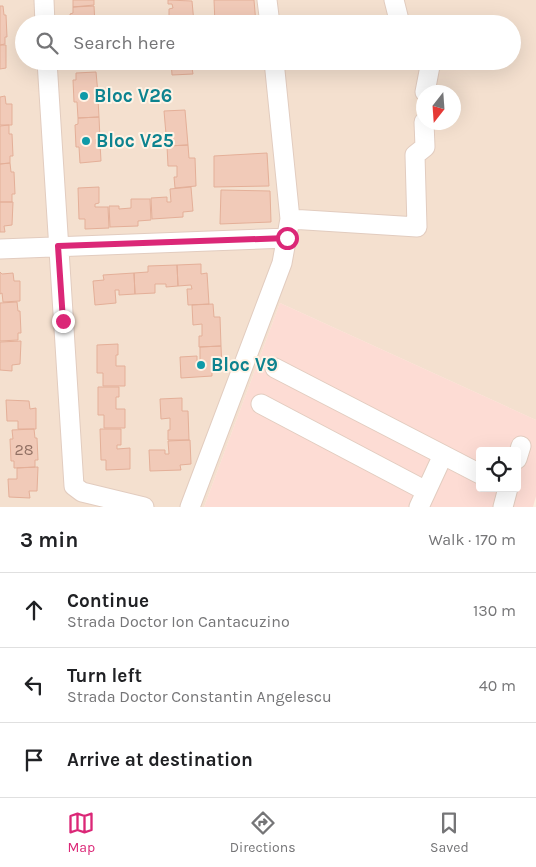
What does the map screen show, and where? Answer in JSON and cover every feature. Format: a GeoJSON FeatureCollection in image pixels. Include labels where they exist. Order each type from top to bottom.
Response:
{"type":"FeatureCollection","features":[{"type":"Feature","properties":{"kind":"street"},"geometry":{"type":"LineString","coordinates":[[44,0],[45,15]]}},
{"type":"Feature","properties":{"kind":"street"},"geometry":{"type":"LineString","coordinates":[[268,0],[269,15]]}},
{"type":"Feature","properties":{"kind":"street"},"geometry":{"type":"LineString","coordinates":[[394,0],[398,15]]}},
{"type":"Feature","properties":{"kind":"street"},"geometry":{"type":"LineString","coordinates":[[48,70],[74,486],[82,492],[144,507]]}},
{"type":"Feature","properties":{"kind":"street"},"geometry":{"type":"LineString","coordinates":[[190,507],[282,262],[287,238],[290,219],[275,70]]}},
{"type":"Feature","properties":{"kind":"street"},"geometry":{"type":"LineString","coordinates":[[426,85],[429,70]]}},
{"type":"Feature","properties":{"kind":"street"},"geometry":{"type":"LineString","coordinates":[[290,219],[417,227],[415,155],[425,146],[424,130]]}},
{"type":"Feature","properties":{"kind":"street"},"geometry":{"type":"LineString","coordinates":[[0,249],[287,238]]}},
{"type":"Feature","properties":{"kind":"street"},"geometry":{"type":"LineString","coordinates":[[275,368],[476,472]]}},
{"type":"Feature","properties":{"kind":"street"},"geometry":{"type":"LineString","coordinates":[[261,404],[423,499],[443,455]]}},
{"type":"Feature","properties":{"kind":"shaded area"},"geometry":{"type":"Polygon","coordinates":[[[0,0],[536,0],[536,420],[280,303],[204,507],[0,507],[0,0]]]}},
{"type":"Feature","properties":{"kind":"shaded area"},"geometry":{"type":"Polygon","coordinates":[[[280,303],[536,420],[536,496],[533,507],[204,507],[280,303]]]}},
{"type":"Feature","properties":{"kind":"building"},"geometry":{"type":"Polygon","coordinates":[[[73,0],[94,0],[94,5],[73,7],[73,0]]]}},
{"type":"Feature","properties":{"kind":"building"},"geometry":{"type":"Polygon","coordinates":[[[168,0],[192,1],[193,15],[169,15],[169,9],[173,8],[172,4],[168,4],[168,0]]]}},
{"type":"Feature","properties":{"kind":"building"},"geometry":{"type":"Polygon","coordinates":[[[214,0],[254,0],[255,15],[215,15],[214,0]]]}},
{"type":"Feature","properties":{"kind":"building"},"geometry":{"type":"Polygon","coordinates":[[[0,6],[3,6],[4,15],[6,15],[7,37],[5,37],[5,44],[0,45],[0,6]]]}},
{"type":"Feature","properties":{"kind":"building"},"geometry":{"type":"Polygon","coordinates":[[[94,6],[94,15],[70,15],[73,13],[73,7],[94,6]]]}},
{"type":"Feature","properties":{"kind":"building"},"geometry":{"type":"Polygon","coordinates":[[[0,45],[6,45],[6,68],[0,69],[0,45]]]}},
{"type":"Feature","properties":{"kind":"building"},"geometry":{"type":"Polygon","coordinates":[[[172,70],[192,70],[193,74],[172,75],[172,70]]]}},
{"type":"Feature","properties":{"kind":"building","name":"Bloc V26"},"geometry":{"type":"Polygon","coordinates":[[[96,72],[98,94],[94,94],[94,99],[98,99],[99,117],[78,118],[77,102],[74,102],[73,80],[76,80],[76,73],[96,72]]]}},
{"type":"Feature","properties":{"kind":"building"},"geometry":{"type":"Polygon","coordinates":[[[5,96],[6,104],[12,104],[12,125],[0,125],[0,97],[5,96]]]}},
{"type":"Feature","properties":{"kind":"building"},"geometry":{"type":"Polygon","coordinates":[[[185,110],[188,145],[167,146],[164,111],[185,110]]]}},
{"type":"Feature","properties":{"kind":"building","name":"Bloc V25"},"geometry":{"type":"Polygon","coordinates":[[[99,117],[100,139],[96,139],[96,144],[100,143],[101,161],[80,163],[79,147],[76,147],[75,125],[78,124],[78,118],[99,117]]]}},
{"type":"Feature","properties":{"kind":"building"},"geometry":{"type":"Polygon","coordinates":[[[9,125],[9,134],[12,134],[13,156],[10,156],[10,163],[0,164],[0,126],[9,125]]]}},
{"type":"Feature","properties":{"kind":"building"},"geometry":{"type":"Polygon","coordinates":[[[188,145],[189,158],[195,158],[196,186],[175,188],[174,177],[177,177],[177,166],[168,166],[167,146],[188,145]]]}},
{"type":"Feature","properties":{"kind":"building"},"geometry":{"type":"Polygon","coordinates":[[[267,153],[269,186],[214,187],[214,156],[267,153]]]}},
{"type":"Feature","properties":{"kind":"building"},"geometry":{"type":"Polygon","coordinates":[[[10,163],[11,172],[14,172],[15,194],[12,194],[12,202],[0,202],[0,164],[10,163]]]}},
{"type":"Feature","properties":{"kind":"building"},"geometry":{"type":"Polygon","coordinates":[[[99,187],[99,203],[95,204],[95,207],[108,207],[109,228],[85,229],[85,219],[79,219],[78,188],[99,187]]]}},
{"type":"Feature","properties":{"kind":"building"},"geometry":{"type":"Polygon","coordinates":[[[191,187],[193,211],[183,212],[183,217],[152,219],[151,198],[167,197],[167,202],[171,202],[170,189],[191,187]]]}},
{"type":"Feature","properties":{"kind":"building"},"geometry":{"type":"Polygon","coordinates":[[[221,190],[270,191],[271,222],[220,224],[221,190]]]}},
{"type":"Feature","properties":{"kind":"building"},"geometry":{"type":"Polygon","coordinates":[[[131,199],[150,199],[151,220],[138,221],[138,226],[110,227],[109,206],[119,206],[119,209],[131,208],[131,199]]]}},
{"type":"Feature","properties":{"kind":"building"},"geometry":{"type":"Polygon","coordinates":[[[0,202],[13,202],[12,225],[4,226],[5,232],[0,232],[0,202]]]}},
{"type":"Feature","properties":{"kind":"building"},"geometry":{"type":"Polygon","coordinates":[[[201,264],[201,274],[207,273],[209,304],[188,305],[187,289],[192,289],[191,285],[178,286],[177,265],[201,264]]]}},
{"type":"Feature","properties":{"kind":"building"},"geometry":{"type":"Polygon","coordinates":[[[177,265],[178,286],[166,287],[166,284],[155,284],[155,293],[135,294],[134,273],[148,272],[148,266],[177,265]]]}},
{"type":"Feature","properties":{"kind":"building"},"geometry":{"type":"Polygon","coordinates":[[[0,272],[2,274],[13,273],[14,281],[20,281],[20,301],[3,302],[2,293],[0,294],[0,272]]]}},
{"type":"Feature","properties":{"kind":"building"},"geometry":{"type":"Polygon","coordinates":[[[134,273],[135,294],[119,295],[119,290],[115,290],[116,303],[95,305],[93,281],[104,280],[103,275],[134,273]]]}},
{"type":"Feature","properties":{"kind":"building"},"geometry":{"type":"Polygon","coordinates":[[[17,302],[18,311],[20,311],[21,333],[18,333],[18,340],[0,341],[0,303],[17,302]]]}},
{"type":"Feature","properties":{"kind":"building"},"geometry":{"type":"Polygon","coordinates":[[[213,304],[214,317],[220,317],[221,346],[199,347],[199,336],[202,336],[202,324],[193,325],[192,305],[213,304]]]}},
{"type":"Feature","properties":{"kind":"building"},"geometry":{"type":"Polygon","coordinates":[[[21,341],[20,364],[12,365],[12,371],[0,370],[0,342],[21,341]]]}},
{"type":"Feature","properties":{"kind":"building"},"geometry":{"type":"Polygon","coordinates":[[[118,344],[116,366],[125,366],[125,386],[103,386],[103,373],[97,373],[97,345],[118,344]]]}},
{"type":"Feature","properties":{"kind":"building","name":"Bloc V9"},"geometry":{"type":"Polygon","coordinates":[[[221,346],[222,370],[212,371],[212,376],[181,378],[180,357],[197,356],[197,361],[200,360],[200,347],[221,346]]]}},
{"type":"Feature","properties":{"kind":"building"},"geometry":{"type":"Polygon","coordinates":[[[98,387],[119,387],[119,397],[116,397],[116,409],[125,409],[125,428],[104,428],[104,415],[98,415],[98,387]]]}},
{"type":"Feature","properties":{"kind":"building"},"geometry":{"type":"Polygon","coordinates":[[[182,398],[182,411],[188,411],[189,440],[168,440],[170,418],[161,419],[160,399],[182,398]]]}},
{"type":"Feature","properties":{"kind":"building"},"geometry":{"type":"Polygon","coordinates":[[[6,400],[29,401],[30,409],[36,408],[36,429],[18,429],[18,421],[7,421],[6,400]]]}},
{"type":"Feature","properties":{"kind":"building"},"geometry":{"type":"Polygon","coordinates":[[[34,429],[35,438],[37,438],[38,460],[35,460],[35,467],[14,468],[14,461],[11,461],[10,439],[13,439],[12,430],[34,429]]]}},
{"type":"Feature","properties":{"kind":"building"},"geometry":{"type":"Polygon","coordinates":[[[100,429],[121,429],[121,445],[117,445],[117,449],[130,448],[130,469],[106,470],[106,460],[101,460],[100,429]]]}},
{"type":"Feature","properties":{"kind":"building"},"geometry":{"type":"Polygon","coordinates":[[[190,440],[191,464],[180,465],[181,470],[150,471],[149,450],[165,450],[165,454],[169,454],[168,441],[190,440]]]}},
{"type":"Feature","properties":{"kind":"building"},"geometry":{"type":"Polygon","coordinates":[[[38,467],[37,491],[29,491],[30,498],[9,497],[8,479],[17,479],[17,468],[38,467]]]}},
{"type":"Feature","properties":{"kind":"place","name":"Bloc V26"},"geometry":{"type":"Point","coordinates":[84,96]}},
{"type":"Feature","properties":{"kind":"place","name":"Bloc V25"},"geometry":{"type":"Point","coordinates":[86,141]}},
{"type":"Feature","properties":{"kind":"place","name":"Bloc V9"},"geometry":{"type":"Point","coordinates":[201,365]}},
{"type":"Feature","properties":{"kind":"route"},"geometry":{"type":"LineString","coordinates":[[63,321],[58,246],[287,238]]}}]}
